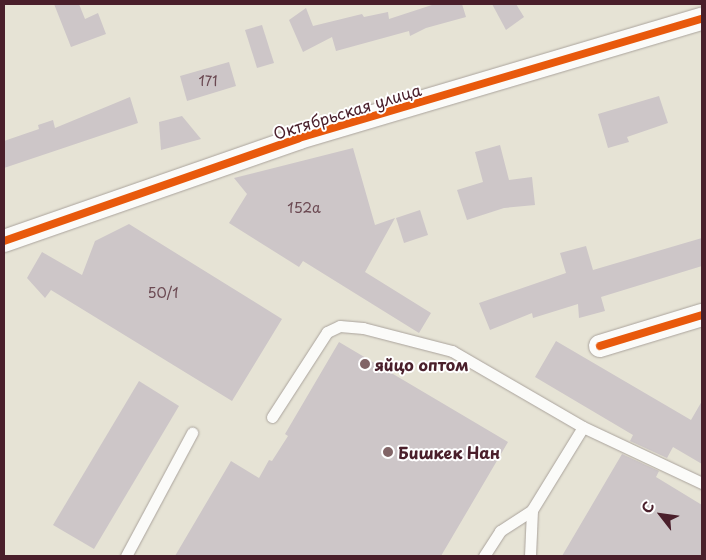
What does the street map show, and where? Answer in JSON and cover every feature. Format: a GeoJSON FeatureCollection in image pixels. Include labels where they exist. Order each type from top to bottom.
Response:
{"type":"FeatureCollection","features":[{"type":"Feature","properties":{"kind":"street","name":"Октябрьская улица"},"geometry":{"type":"LineString","coordinates":[[4,241],[298,138],[702,19]]}},
{"type":"Feature","properties":{"kind":"street"},"geometry":{"type":"LineString","coordinates":[[600,346],[702,315]]}},
{"type":"Feature","properties":{"kind":"lane"},"geometry":{"type":"LineString","coordinates":[[272,417],[313,350],[327,332],[340,326],[363,328],[452,352],[583,427],[702,483]]}},
{"type":"Feature","properties":{"kind":"lane"},"geometry":{"type":"LineString","coordinates":[[484,556],[500,531],[532,510],[583,427]]}},
{"type":"Feature","properties":{"kind":"lane"},"geometry":{"type":"LineString","coordinates":[[126,556],[192,433]]}},
{"type":"Feature","properties":{"kind":"lane"},"geometry":{"type":"LineString","coordinates":[[530,556],[532,510]]}},
{"type":"Feature","properties":{"kind":"building"},"geometry":{"type":"Polygon","coordinates":[[[54,4],[79,4],[85,19],[98,13],[106,34],[71,47],[54,4]]]}},
{"type":"Feature","properties":{"kind":"building"},"geometry":{"type":"Polygon","coordinates":[[[435,4],[462,4],[466,17],[426,28],[410,36],[409,31],[336,51],[332,37],[303,52],[289,20],[306,8],[313,26],[362,14],[364,17],[388,12],[389,19],[435,4]]]}},
{"type":"Feature","properties":{"kind":"building"},"geometry":{"type":"Polygon","coordinates":[[[492,4],[516,4],[524,17],[506,30],[492,4]]]}},
{"type":"Feature","properties":{"kind":"building"},"geometry":{"type":"Polygon","coordinates":[[[262,25],[274,63],[257,68],[245,30],[262,25]]]}},
{"type":"Feature","properties":{"kind":"building"},"geometry":{"type":"Polygon","coordinates":[[[229,62],[236,86],[187,101],[180,76],[229,62]]]}},
{"type":"Feature","properties":{"kind":"building"},"geometry":{"type":"Polygon","coordinates":[[[659,96],[668,123],[627,137],[629,142],[608,148],[598,114],[659,96]]]}},
{"type":"Feature","properties":{"kind":"building"},"geometry":{"type":"Polygon","coordinates":[[[130,97],[138,123],[4,168],[4,141],[39,129],[38,125],[53,120],[55,128],[130,97]]]}},
{"type":"Feature","properties":{"kind":"building"},"geometry":{"type":"Polygon","coordinates":[[[182,116],[201,139],[161,150],[159,122],[182,116]]]}},
{"type":"Feature","properties":{"kind":"building"},"geometry":{"type":"Polygon","coordinates":[[[500,145],[509,180],[532,177],[535,205],[504,208],[467,220],[457,190],[483,182],[475,152],[500,145]]]}},
{"type":"Feature","properties":{"kind":"building"},"geometry":{"type":"Polygon","coordinates":[[[353,148],[375,225],[395,218],[365,272],[431,313],[419,333],[303,261],[299,267],[229,223],[247,194],[234,178],[353,148]]]}},
{"type":"Feature","properties":{"kind":"building"},"geometry":{"type":"Polygon","coordinates":[[[420,210],[428,235],[404,243],[396,218],[420,210]]]}},
{"type":"Feature","properties":{"kind":"building"},"geometry":{"type":"Polygon","coordinates":[[[129,224],[282,319],[232,401],[51,290],[45,298],[27,278],[42,252],[82,275],[95,241],[129,224]]]}},
{"type":"Feature","properties":{"kind":"building"},"geometry":{"type":"Polygon","coordinates":[[[702,238],[702,266],[601,297],[605,311],[579,318],[578,304],[533,318],[532,313],[490,330],[479,303],[566,273],[560,253],[586,246],[593,270],[702,238]]]}},
{"type":"Feature","properties":{"kind":"building"},"geometry":{"type":"Polygon","coordinates":[[[556,341],[691,420],[702,401],[702,464],[673,447],[667,458],[630,441],[633,435],[535,377],[556,341]]]}},
{"type":"Feature","properties":{"kind":"building","name":"Бишкек Нан"},"geometry":{"type":"Polygon","coordinates":[[[339,342],[508,442],[441,556],[175,556],[231,461],[259,478],[269,460],[272,461],[288,436],[285,434],[339,342]]]}},
{"type":"Feature","properties":{"kind":"building"},"geometry":{"type":"Polygon","coordinates":[[[139,381],[179,406],[94,549],[53,525],[139,381]]]}},
{"type":"Feature","properties":{"kind":"building"},"geometry":{"type":"Polygon","coordinates":[[[622,454],[659,471],[656,477],[702,505],[702,556],[562,556],[622,454]]]}},
{"type":"Feature","properties":{"kind":"cycle path"},"geometry":{"type":"LineString","coordinates":[[4,241],[299,138],[702,19]]}},
{"type":"Feature","properties":{"kind":"cycle path"},"geometry":{"type":"LineString","coordinates":[[600,346],[702,315]]}},
{"type":"Feature","properties":{"kind":"place","name":"яйцо оптом"},"geometry":{"type":"Point","coordinates":[365,364]}},
{"type":"Feature","properties":{"kind":"place","name":"Бишкек Нан"},"geometry":{"type":"Point","coordinates":[388,452]}}]}
